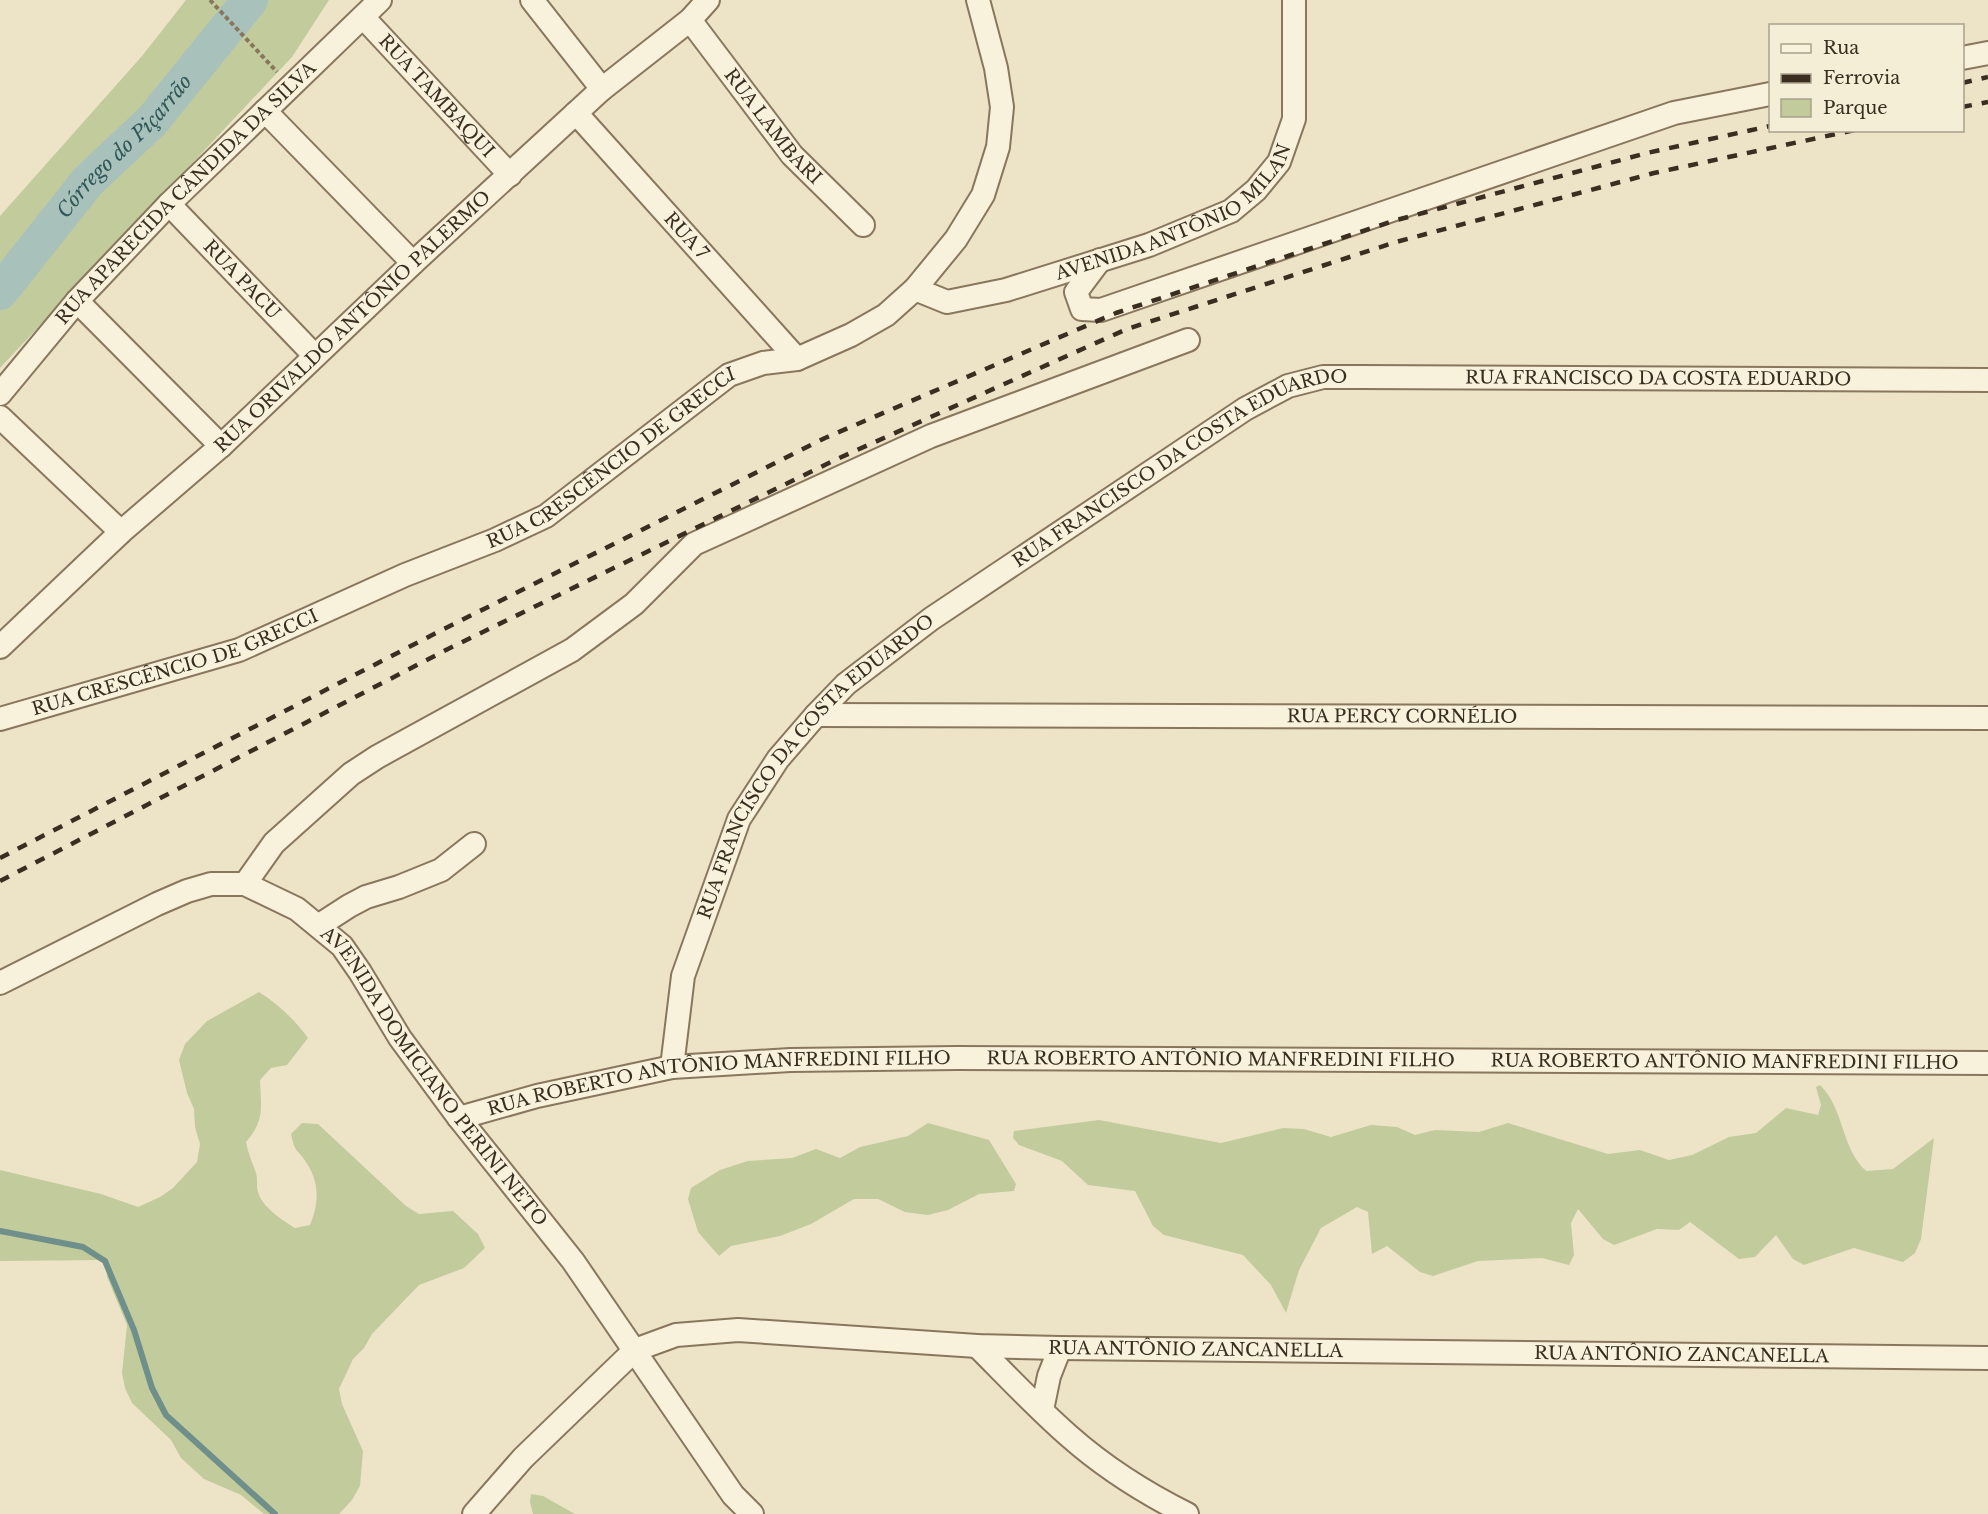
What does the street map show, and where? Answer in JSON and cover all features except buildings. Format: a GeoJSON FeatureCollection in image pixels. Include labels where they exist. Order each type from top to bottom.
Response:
{"type":"FeatureCollection","features":[{"type":"Feature","properties":{"kind":"street","name":"RUA APARECIDA CÂNDIDA DA SILVA"},"geometry":{"type":"LineString","coordinates":[[0,394],[77,301],[169,204],[380,0]]}},
{"type":"Feature","properties":{"kind":"street"},"geometry":{"type":"LineString","coordinates":[[532,0],[602,89]]}},
{"type":"Feature","properties":{"kind":"street","name":"RUA ORIVALDO ANTÔNIO PALERMO"},"geometry":{"type":"LineString","coordinates":[[0,647],[121,532],[221,446],[413,263],[602,89],[690,20],[708,0]]}},
{"type":"Feature","properties":{"kind":"street","name":"RUA CRESCÊNCIO DE GRECCI"},"geometry":{"type":"LineString","coordinates":[[0,719],[239,650],[405,574],[495,540],[546,516],[729,375],[763,363],[797,359],[851,335],[886,315],[915,290],[956,240],[983,195],[998,147],[1002,107],[996,68],[978,0]]}},
{"type":"Feature","properties":{"kind":"street","name":"AVENIDA ANTÔNIO MILAN"},"geometry":{"type":"LineString","coordinates":[[915,290],[947,302],[1006,290],[1149,245],[1231,211],[1256,190],[1279,162],[1294,119],[1294,0]]}},
{"type":"Feature","properties":{"kind":"street","name":"RUA TAMBAQUI"},"geometry":{"type":"LineString","coordinates":[[363,16],[510,175]]}},
{"type":"Feature","properties":{"kind":"street","name":"RUA LAMBARI"},"geometry":{"type":"LineString","coordinates":[[690,20],[792,155],[863,225]]}},
{"type":"Feature","properties":{"kind":"street"},"geometry":{"type":"LineString","coordinates":[[1964,58],[1988,53]]}},
{"type":"Feature","properties":{"kind":"street"},"geometry":{"type":"LineString","coordinates":[[1100,260],[1076,292],[1082,309],[1101,310],[1674,113],[1769,94]]}},
{"type":"Feature","properties":{"kind":"street"},"geometry":{"type":"LineString","coordinates":[[265,111],[413,263]]}},
{"type":"Feature","properties":{"kind":"street","name":"RUA 7"},"geometry":{"type":"LineString","coordinates":[[576,113],[797,359]]}},
{"type":"Feature","properties":{"kind":"street","name":"RUA PACU"},"geometry":{"type":"LineString","coordinates":[[169,204],[315,356]]}},
{"type":"Feature","properties":{"kind":"street"},"geometry":{"type":"LineString","coordinates":[[77,301],[221,446]]}},
{"type":"Feature","properties":{"kind":"street"},"geometry":{"type":"LineString","coordinates":[[245,884],[274,843],[351,774],[377,757],[572,650],[634,604],[694,544],[930,436],[1188,340]]}},
{"type":"Feature","properties":{"kind":"street","name":"RUA FRANCISCO DA COSTA EDUARDO"},"geometry":{"type":"LineString","coordinates":[[672,1067],[682,976],[739,819],[778,759],[816,714],[846,684],[931,619],[1245,409],[1288,386],[1323,377],[1988,380]]}},
{"type":"Feature","properties":{"kind":"street"},"geometry":{"type":"LineString","coordinates":[[0,417],[121,532]]}},
{"type":"Feature","properties":{"kind":"street","name":"RUA PERCY CORNÉLIO"},"geometry":{"type":"LineString","coordinates":[[816,714],[1988,718]]}},
{"type":"Feature","properties":{"kind":"street"},"geometry":{"type":"LineString","coordinates":[[318,926],[366,897],[441,870],[474,844]]}},
{"type":"Feature","properties":{"kind":"street","name":"AVENIDA DOMICIANO PERINI NETO"},"geometry":{"type":"LineString","coordinates":[[0,982],[187,891],[211,884],[245,884],[297,909],[342,946],[400,1038],[459,1118],[573,1261],[733,1495],[752,1514]]}},
{"type":"Feature","properties":{"kind":"street","name":"RUA ROBERTO ANTÔNIO MANFREDINI FILHO"},"geometry":{"type":"LineString","coordinates":[[459,1118],[537,1095],[672,1067],[790,1060],[957,1058],[1988,1063]]}},
{"type":"Feature","properties":{"kind":"street","name":"RUA ANTÔNIO ZANCANELLA"},"geometry":{"type":"LineString","coordinates":[[474,1514],[523,1458],[635,1350],[676,1335],[738,1330],[977,1346],[1060,1348],[1988,1358]]}},
{"type":"Feature","properties":{"kind":"street"},"geometry":{"type":"LineString","coordinates":[[977,1346],[1070,1437],[1158,1500],[1187,1514]]}},
{"type":"Feature","properties":{"kind":"street"},"geometry":{"type":"LineString","coordinates":[[1042,1410],[1049,1376],[1060,1348]]}},
{"type":"Feature","properties":{"kind":"path"},"geometry":{"type":"LineString","coordinates":[[210,0],[291,86]]}},
{"type":"Feature","properties":{"kind":"green space"},"geometry":{"type":"Polygon","coordinates":[[[186,0],[329,0],[292,57],[0,368],[0,216],[142,56],[186,0]]]}},
{"type":"Feature","properties":{"kind":"green space"},"geometry":{"type":"Polygon","coordinates":[[[259,992],[285,1012],[308,1038],[287,1065],[271,1068],[260,1080],[259,1120],[246,1142],[257,1175],[260,1198],[268,1208],[295,1228],[310,1225],[315,1209],[316,1185],[311,1170],[295,1148],[291,1134],[302,1123],[318,1124],[406,1206],[419,1214],[453,1211],[478,1234],[485,1248],[464,1268],[419,1285],[372,1334],[364,1348],[353,1359],[339,1389],[342,1404],[363,1451],[360,1486],[352,1500],[339,1514],[264,1514],[241,1495],[204,1479],[181,1458],[171,1440],[132,1403],[125,1388],[122,1373],[127,1325],[107,1277],[106,1260],[0,1261],[0,1170],[101,1194],[138,1207],[173,1188],[197,1162],[200,1144],[195,1127],[194,1109],[187,1093],[179,1060],[185,1044],[207,1021],[259,992]]]}},
{"type":"Feature","properties":{"kind":"green space"},"geometry":{"type":"Polygon","coordinates":[[[1820,1085],[1834,1105],[1851,1151],[1866,1171],[1893,1169],[1934,1138],[1921,1239],[1915,1253],[1903,1262],[1854,1248],[1804,1265],[1793,1259],[1776,1235],[1755,1257],[1739,1259],[1690,1222],[1679,1230],[1657,1229],[1614,1245],[1603,1239],[1578,1209],[1571,1223],[1574,1255],[1569,1265],[1542,1258],[1478,1261],[1433,1276],[1420,1272],[1387,1246],[1372,1254],[1368,1212],[1357,1207],[1321,1228],[1299,1270],[1286,1313],[1271,1285],[1243,1255],[1164,1235],[1153,1226],[1135,1191],[1088,1185],[1062,1161],[1019,1145],[1013,1138],[1014,1131],[1099,1120],[1221,1143],[1283,1128],[1304,1129],[1331,1137],[1371,1125],[1397,1127],[1415,1135],[1435,1130],[1479,1132],[1508,1123],[1608,1154],[1640,1150],[1669,1160],[1692,1155],[1729,1137],[1756,1133],[1786,1108],[1818,1115],[1821,1105],[1816,1087],[1820,1085]]]}},
{"type":"Feature","properties":{"kind":"green space"},"geometry":{"type":"Polygon","coordinates":[[[928,1123],[989,1140],[1016,1184],[1014,1191],[979,1194],[948,1210],[928,1215],[905,1212],[878,1199],[854,1199],[811,1224],[780,1236],[731,1246],[719,1256],[698,1232],[688,1199],[691,1188],[720,1170],[748,1161],[792,1158],[816,1149],[840,1158],[860,1147],[908,1136],[928,1123]]]}},
{"type":"Feature","properties":{"kind":"green space"},"geometry":{"type":"Polygon","coordinates":[[[531,1494],[543,1496],[575,1514],[533,1514],[531,1494]]]}},
{"type":"Feature","properties":{"kind":"waterway","name":"Córrego do Piçarrão"},"geometry":{"type":"LineString","coordinates":[[0,292],[88,181],[152,121],[250,0]]}},
{"type":"Feature","properties":{"kind":"waterway"},"geometry":{"type":"LineString","coordinates":[[0,1231],[83,1247],[105,1261],[134,1330],[152,1388],[166,1415],[275,1514]]}},
{"type":"Feature","properties":{"kind":"railway"},"geometry":{"type":"LineString","coordinates":[[1964,83],[1988,77]]}},
{"type":"Feature","properties":{"kind":"railway"},"geometry":{"type":"LineString","coordinates":[[1964,107],[1988,102]]}},
{"type":"Feature","properties":{"kind":"railway"},"geometry":{"type":"LineString","coordinates":[[0,858],[438,632],[825,438],[1116,313],[1393,221],[1647,153],[1769,126]]}},
{"type":"Feature","properties":{"kind":"railway"},"geometry":{"type":"LineString","coordinates":[[0,881],[448,649],[837,459],[1127,329],[1396,242],[1654,173],[1846,132]]}}]}
